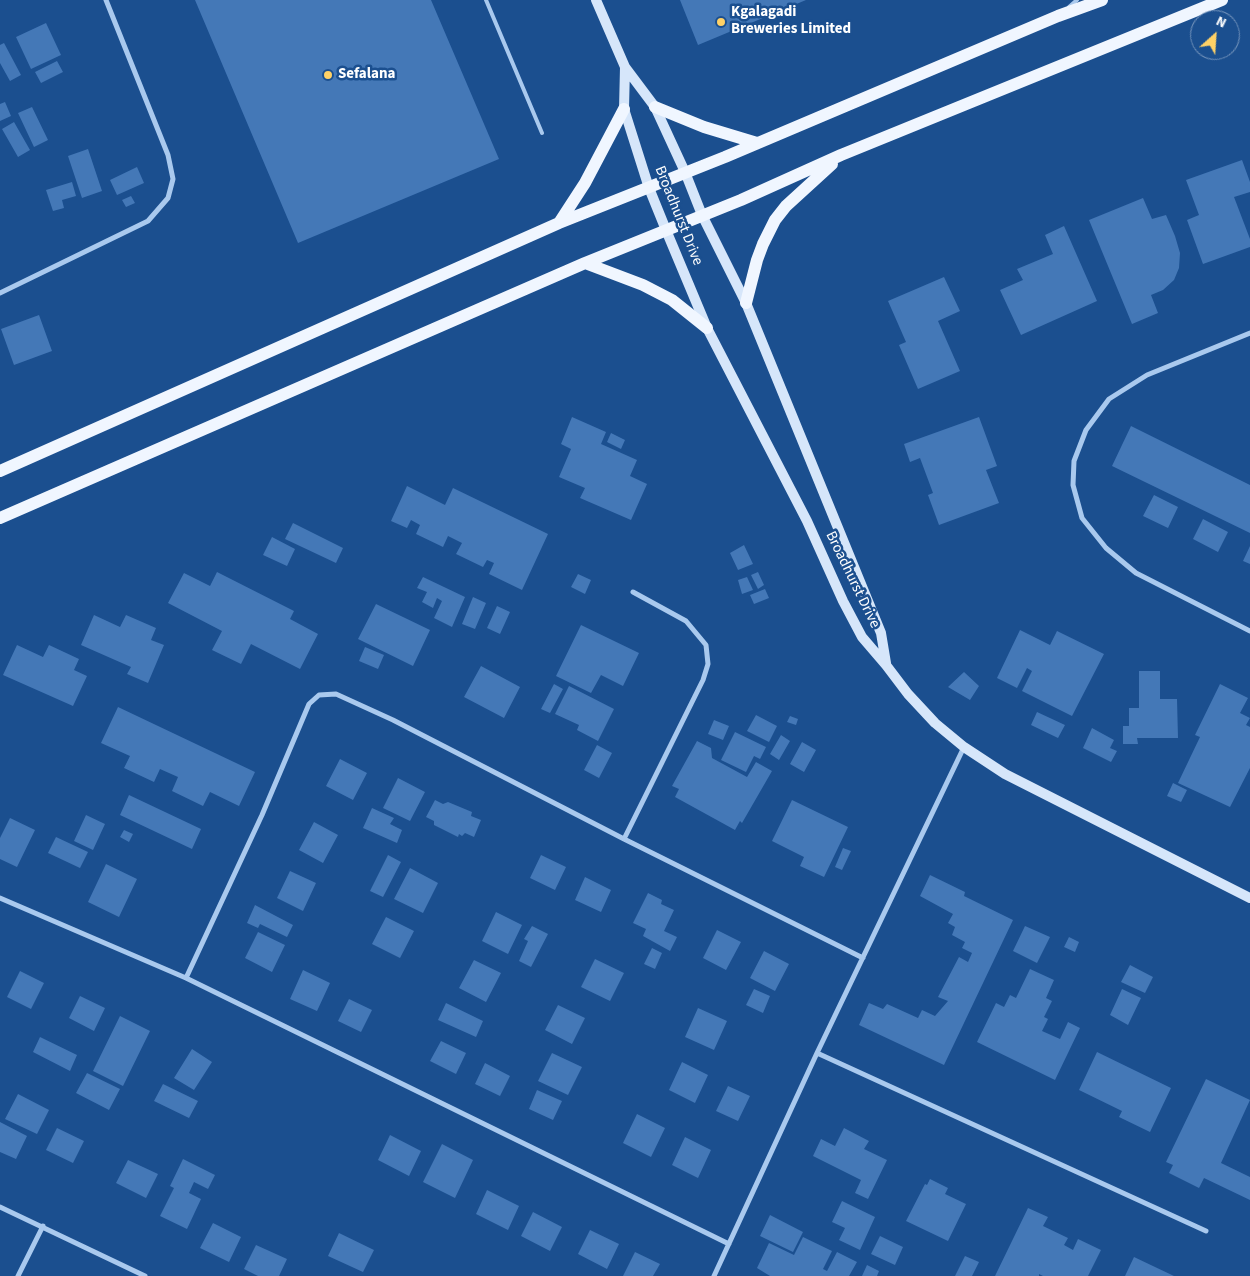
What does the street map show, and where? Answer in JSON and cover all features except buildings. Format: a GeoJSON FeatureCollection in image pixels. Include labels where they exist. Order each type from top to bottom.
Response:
{"type":"FeatureCollection","features":[{"type":"Feature","properties":{"kind":"main road"},"geometry":{"type":"LineString","coordinates":[[0,471],[559,223],[649,188],[1058,16],[1102,0]]}},
{"type":"Feature","properties":{"kind":"main road"},"geometry":{"type":"LineString","coordinates":[[0,518],[585,263],[841,155],[1222,0]]}},
{"type":"Feature","properties":{"kind":"main road"},"geometry":{"type":"LineString","coordinates":[[655,106],[704,127],[757,143]]}},
{"type":"Feature","properties":{"kind":"main road"},"geometry":{"type":"LineString","coordinates":[[559,223],[585,182],[624,109]]}},
{"type":"Feature","properties":{"kind":"main road"},"geometry":{"type":"LineString","coordinates":[[746,303],[763,244],[775,220],[798,194],[841,155]]}},
{"type":"Feature","properties":{"kind":"main road"},"geometry":{"type":"LineString","coordinates":[[585,263],[643,285],[672,300],[707,328]]}},
{"type":"Feature","properties":{"kind":"street"},"geometry":{"type":"LineString","coordinates":[[0,293],[148,221],[168,198],[173,179],[168,155],[106,0]]}},
{"type":"Feature","properties":{"kind":"street"},"geometry":{"type":"LineString","coordinates":[[596,0],[626,67]]}},
{"type":"Feature","properties":{"kind":"street","name":"Broadhurst Drive"},"geometry":{"type":"LineString","coordinates":[[626,67],[655,106],[702,215],[746,303],[881,633],[886,665]]}},
{"type":"Feature","properties":{"kind":"street","name":"Broadhurst Drive"},"geometry":{"type":"LineString","coordinates":[[626,67],[624,109],[649,188],[707,328],[807,521],[846,608],[862,637],[886,665]]}},
{"type":"Feature","properties":{"kind":"street"},"geometry":{"type":"LineString","coordinates":[[1250,333],[1147,375],[1108,399],[1086,430],[1074,461],[1073,485],[1082,518],[1106,548],[1136,573],[1250,631]]}},
{"type":"Feature","properties":{"kind":"street"},"geometry":{"type":"LineString","coordinates":[[624,839],[703,680],[708,664],[706,645],[686,621],[633,592]]}},
{"type":"Feature","properties":{"kind":"street"},"geometry":{"type":"LineString","coordinates":[[886,665],[908,694],[935,723],[964,747],[1005,774],[1250,898]]}},
{"type":"Feature","properties":{"kind":"street"},"geometry":{"type":"LineString","coordinates":[[186,978],[262,815],[309,704],[319,695],[336,694],[393,720],[624,839],[864,958]]}},
{"type":"Feature","properties":{"kind":"street"},"geometry":{"type":"LineString","coordinates":[[714,1276],[817,1053],[964,747]]}},
{"type":"Feature","properties":{"kind":"street"},"geometry":{"type":"LineString","coordinates":[[0,898],[186,978],[729,1244]]}},
{"type":"Feature","properties":{"kind":"street"},"geometry":{"type":"LineString","coordinates":[[817,1053],[1206,1231]]}},
{"type":"Feature","properties":{"kind":"street"},"geometry":{"type":"LineString","coordinates":[[0,1206],[145,1276]]}},
{"type":"Feature","properties":{"kind":"street"},"geometry":{"type":"LineString","coordinates":[[18,1276],[43,1226]]}},
{"type":"Feature","properties":{"kind":"lane"},"geometry":{"type":"LineString","coordinates":[[486,0],[542,133]]}},
{"type":"Feature","properties":{"kind":"lane"},"geometry":{"type":"LineString","coordinates":[[1058,16],[1077,0]]}},
{"type":"Feature","properties":{"kind":"place","name":"Kgalagadi Breweries Limited"},"geometry":{"type":"Point","coordinates":[721,22]}},
{"type":"Feature","properties":{"kind":"place","name":"Sefalana"},"geometry":{"type":"Point","coordinates":[328,75]}}]}
